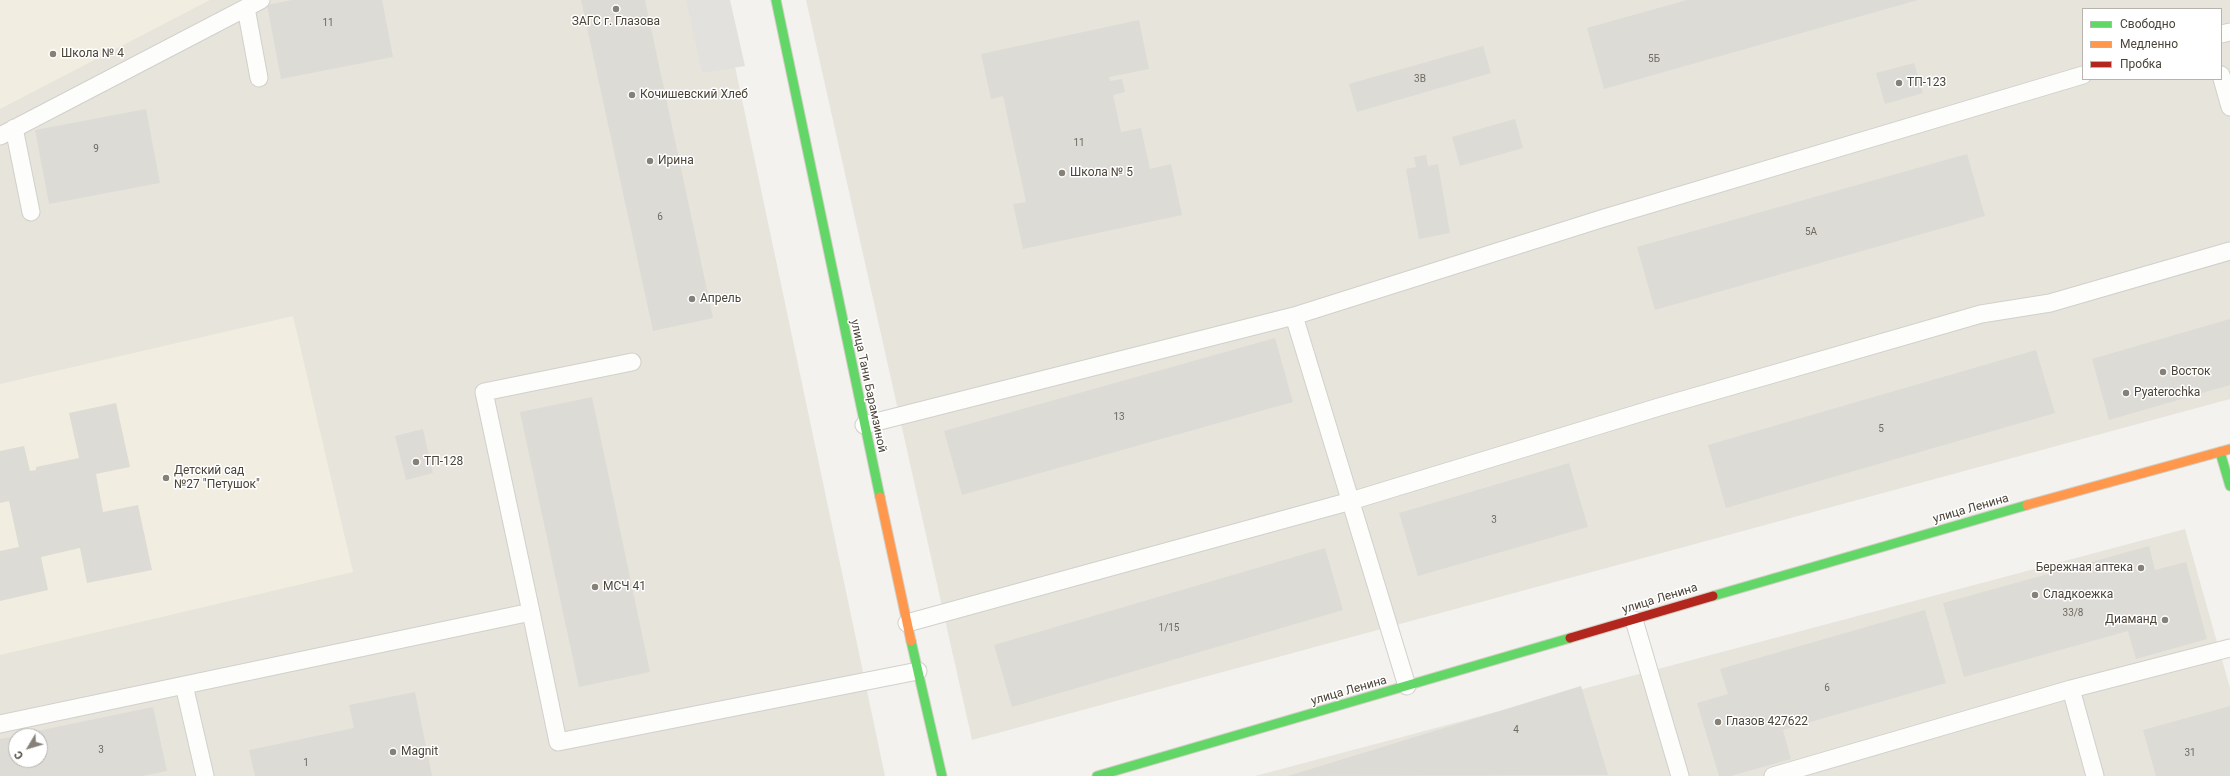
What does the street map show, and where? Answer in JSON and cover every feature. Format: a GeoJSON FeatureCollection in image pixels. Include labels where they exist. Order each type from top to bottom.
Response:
{"type":"FeatureCollection","features":[{"type":"Feature","properties":{"kind":"street","name":"улица Тани Барамзиной"},"geometry":{"type":"LineString","coordinates":[[776,0],[906,623],[942,776]]}},
{"type":"Feature","properties":{"kind":"street","name":"улица Ленина"},"geometry":{"type":"LineString","coordinates":[[1097,776],[2102,483],[2230,449]]}},
{"type":"Feature","properties":{"kind":"street"},"geometry":{"type":"LineString","coordinates":[[2220,452],[2230,486]]}},
{"type":"Feature","properties":{"kind":"lane"},"geometry":{"type":"LineString","coordinates":[[31,212],[7,132],[261,0]]}},
{"type":"Feature","properties":{"kind":"lane"},"geometry":{"type":"LineString","coordinates":[[246,8],[259,78]]}},
{"type":"Feature","properties":{"kind":"lane"},"geometry":{"type":"LineString","coordinates":[[864,425],[1294,316],[1604,218],[2082,75]]}},
{"type":"Feature","properties":{"kind":"lane"},"geometry":{"type":"LineString","coordinates":[[2222,79],[2230,107]]}},
{"type":"Feature","properties":{"kind":"lane"},"geometry":{"type":"LineString","coordinates":[[906,623],[1351,501],[1659,407],[1981,314],[2050,303],[2230,251]]}},
{"type":"Feature","properties":{"kind":"lane"},"geometry":{"type":"LineString","coordinates":[[1294,316],[1407,686]]}},
{"type":"Feature","properties":{"kind":"lane"},"geometry":{"type":"LineString","coordinates":[[632,362],[484,392],[558,742],[918,671]]}},
{"type":"Feature","properties":{"kind":"lane"},"geometry":{"type":"LineString","coordinates":[[0,724],[531,612]]}},
{"type":"Feature","properties":{"kind":"lane"},"geometry":{"type":"LineString","coordinates":[[1634,620],[1680,776]]}},
{"type":"Feature","properties":{"kind":"lane"},"geometry":{"type":"LineString","coordinates":[[1773,776],[2071,689],[2230,648]]}},
{"type":"Feature","properties":{"kind":"lane"},"geometry":{"type":"LineString","coordinates":[[184,685],[205,776]]}},
{"type":"Feature","properties":{"kind":"lane"},"geometry":{"type":"LineString","coordinates":[[2071,689],[2094,776]]}},
{"type":"Feature","properties":{"kind":"shaded area"},"geometry":{"type":"Polygon","coordinates":[[[0,0],[721,0],[885,776],[0,776],[0,0]]]}},
{"type":"Feature","properties":{"kind":"shaded area","name":"Школа № 4"},"geometry":{"type":"Polygon","coordinates":[[[0,0],[210,0],[0,109],[0,0]]]}},
{"type":"Feature","properties":{"kind":"shaded area"},"geometry":{"type":"Polygon","coordinates":[[[686,0],[730,0],[745,66],[702,73],[686,0]]]}},
{"type":"Feature","properties":{"kind":"shaded area"},"geometry":{"type":"Polygon","coordinates":[[[806,0],[2230,0],[2230,399],[972,740],[806,0]]]}},
{"type":"Feature","properties":{"kind":"shaded area","name":"Детский сад №27 \"Петушок\""},"geometry":{"type":"Polygon","coordinates":[[[293,316],[353,572],[0,655],[0,384],[293,316]]]}},
{"type":"Feature","properties":{"kind":"shaded area"},"geometry":{"type":"Polygon","coordinates":[[[2185,529],[2230,688],[2230,776],[1255,776],[2185,529]]]}},
{"type":"Feature","properties":{"kind":"building"},"geometry":{"type":"Polygon","coordinates":[[[292,0],[382,0],[393,57],[281,79],[267,5],[292,0]]]}},
{"type":"Feature","properties":{"kind":"building"},"geometry":{"type":"Polygon","coordinates":[[[581,0],[645,0],[713,318],[653,331],[581,0]]]}},
{"type":"Feature","properties":{"kind":"building"},"geometry":{"type":"Polygon","coordinates":[[[1687,0],[1918,0],[1604,89],[1587,28],[1687,0]]]}},
{"type":"Feature","properties":{"kind":"building"},"geometry":{"type":"Polygon","coordinates":[[[1139,20],[1149,69],[1109,77],[1110,81],[1122,79],[1125,92],[1113,95],[1121,132],[1141,128],[1150,169],[1171,164],[1182,215],[1023,249],[1013,204],[1026,202],[1003,96],[991,99],[981,54],[1139,20]]]}},
{"type":"Feature","properties":{"kind":"building"},"geometry":{"type":"Polygon","coordinates":[[[1483,46],[1491,73],[1357,112],[1349,84],[1483,46]]]}},
{"type":"Feature","properties":{"kind":"building","name":"ТП-123"},"geometry":{"type":"Polygon","coordinates":[[[1914,63],[1923,93],[1885,104],[1876,73],[1914,63]]]}},
{"type":"Feature","properties":{"kind":"building"},"geometry":{"type":"Polygon","coordinates":[[[146,109],[160,183],[49,204],[35,130],[146,109]]]}},
{"type":"Feature","properties":{"kind":"building"},"geometry":{"type":"Polygon","coordinates":[[[1515,119],[1523,148],[1460,166],[1452,137],[1515,119]]]}},
{"type":"Feature","properties":{"kind":"building"},"geometry":{"type":"Polygon","coordinates":[[[1967,154],[1985,216],[1655,310],[1637,247],[1967,154]]]}},
{"type":"Feature","properties":{"kind":"building"},"geometry":{"type":"Polygon","coordinates":[[[1426,155],[1428,166],[1438,164],[1450,233],[1419,239],[1406,169],[1416,167],[1414,157],[1426,155]]]}},
{"type":"Feature","properties":{"kind":"building","name":"Восток"},"geometry":{"type":"Polygon","coordinates":[[[2230,319],[2230,385],[2109,420],[2092,359],[2230,319]]]}},
{"type":"Feature","properties":{"kind":"building"},"geometry":{"type":"Polygon","coordinates":[[[1275,338],[1293,402],[962,495],[944,431],[1275,338]]]}},
{"type":"Feature","properties":{"kind":"building"},"geometry":{"type":"Polygon","coordinates":[[[2036,350],[2055,413],[1726,508],[1708,445],[2036,350]]]}},
{"type":"Feature","properties":{"kind":"building","name":"МСЧ 41"},"geometry":{"type":"Polygon","coordinates":[[[592,397],[650,672],[579,687],[520,412],[592,397]]]}},
{"type":"Feature","properties":{"kind":"building"},"geometry":{"type":"Polygon","coordinates":[[[116,403],[130,467],[96,474],[103,512],[138,505],[152,570],[87,583],[80,548],[41,557],[48,590],[0,601],[0,551],[19,547],[9,501],[0,503],[0,451],[24,446],[30,471],[36,470],[36,467],[79,458],[69,413],[116,403]]]}},
{"type":"Feature","properties":{"kind":"building","name":"ТП-128"},"geometry":{"type":"Polygon","coordinates":[[[423,429],[433,473],[406,480],[395,436],[423,429]]]}},
{"type":"Feature","properties":{"kind":"building"},"geometry":{"type":"Polygon","coordinates":[[[1569,463],[1588,527],[1418,576],[1399,513],[1569,463]]]}},
{"type":"Feature","properties":{"kind":"building"},"geometry":{"type":"Polygon","coordinates":[[[2149,546],[2155,570],[2186,562],[2207,639],[2136,659],[2128,631],[1964,677],[1943,603],[2149,546]]]}},
{"type":"Feature","properties":{"kind":"building"},"geometry":{"type":"Polygon","coordinates":[[[1325,548],[1343,610],[1012,707],[994,645],[1325,548]]]}},
{"type":"Feature","properties":{"kind":"building"},"geometry":{"type":"Polygon","coordinates":[[[1925,610],[1946,683],[1783,730],[1791,759],[1731,776],[1719,776],[1697,703],[1728,694],[1720,669],[1925,610]]]}},
{"type":"Feature","properties":{"kind":"building"},"geometry":{"type":"Polygon","coordinates":[[[1581,686],[1608,775],[1288,776],[1581,686]]]}},
{"type":"Feature","properties":{"kind":"building"},"geometry":{"type":"Polygon","coordinates":[[[415,692],[432,776],[255,776],[249,750],[354,728],[349,705],[415,692]]]}},
{"type":"Feature","properties":{"kind":"building"},"geometry":{"type":"Polygon","coordinates":[[[2230,706],[2230,776],[2156,776],[2143,730],[2230,706]]]}},
{"type":"Feature","properties":{"kind":"building"},"geometry":{"type":"Polygon","coordinates":[[[153,707],[167,771],[142,776],[0,776],[0,739],[8,738],[8,768],[48,768],[48,729],[153,707]]]}},
{"type":"Feature","properties":{"kind":"traffic: fast"},"geometry":{"type":"LineString","coordinates":[[776,0],[880,497]]}},
{"type":"Feature","properties":{"kind":"traffic: fast"},"geometry":{"type":"LineString","coordinates":[[2220,452],[2230,486]]}},
{"type":"Feature","properties":{"kind":"traffic: fast"},"geometry":{"type":"LineString","coordinates":[[1713,596],[2027,505]]}},
{"type":"Feature","properties":{"kind":"traffic: fast"},"geometry":{"type":"LineString","coordinates":[[1097,776],[1570,638]]}},
{"type":"Feature","properties":{"kind":"traffic: fast"},"geometry":{"type":"LineString","coordinates":[[911,641],[942,776]]}},
{"type":"Feature","properties":{"kind":"traffic: slow"},"geometry":{"type":"LineString","coordinates":[[2027,505],[2230,449]]}},
{"type":"Feature","properties":{"kind":"traffic: slow"},"geometry":{"type":"LineString","coordinates":[[880,497],[911,641]]}},
{"type":"Feature","properties":{"kind":"traffic: jam"},"geometry":{"type":"LineString","coordinates":[[1570,638],[1713,596]]}},
{"type":"Feature","properties":{"kind":"place","name":"ЗАГС г. Глазова"},"geometry":{"type":"Point","coordinates":[616,9]}},
{"type":"Feature","properties":{"kind":"place","name":"Школа № 4"},"geometry":{"type":"Point","coordinates":[53,54]}},
{"type":"Feature","properties":{"kind":"place","name":"ТП-123"},"geometry":{"type":"Point","coordinates":[1899,83]}},
{"type":"Feature","properties":{"kind":"place","name":"Кочишевский Хлеб"},"geometry":{"type":"Point","coordinates":[632,95]}},
{"type":"Feature","properties":{"kind":"place","name":"Ирина"},"geometry":{"type":"Point","coordinates":[650,161]}},
{"type":"Feature","properties":{"kind":"place","name":"Школа № 5"},"geometry":{"type":"Point","coordinates":[1062,173]}},
{"type":"Feature","properties":{"kind":"place","name":"Апрель"},"geometry":{"type":"Point","coordinates":[692,299]}},
{"type":"Feature","properties":{"kind":"place","name":"Восток"},"geometry":{"type":"Point","coordinates":[2163,372]}},
{"type":"Feature","properties":{"kind":"place","name":"Pyaterochka"},"geometry":{"type":"Point","coordinates":[2126,393]}},
{"type":"Feature","properties":{"kind":"place","name":"ТП-128"},"geometry":{"type":"Point","coordinates":[416,462]}},
{"type":"Feature","properties":{"kind":"place","name":"Детский сад №27 \"Петушок\""},"geometry":{"type":"Point","coordinates":[166,478]}},
{"type":"Feature","properties":{"kind":"place","name":"Бережная аптека"},"geometry":{"type":"Point","coordinates":[2141,568]}},
{"type":"Feature","properties":{"kind":"place","name":"МСЧ 41"},"geometry":{"type":"Point","coordinates":[595,587]}},
{"type":"Feature","properties":{"kind":"place","name":"Сладкоежка"},"geometry":{"type":"Point","coordinates":[2035,595]}},
{"type":"Feature","properties":{"kind":"place","name":"Диаманд"},"geometry":{"type":"Point","coordinates":[2165,620]}},
{"type":"Feature","properties":{"kind":"place","name":"Глазов 427622"},"geometry":{"type":"Point","coordinates":[1718,722]}},
{"type":"Feature","properties":{"kind":"place","name":"Magnit"},"geometry":{"type":"Point","coordinates":[393,752]}}]}
